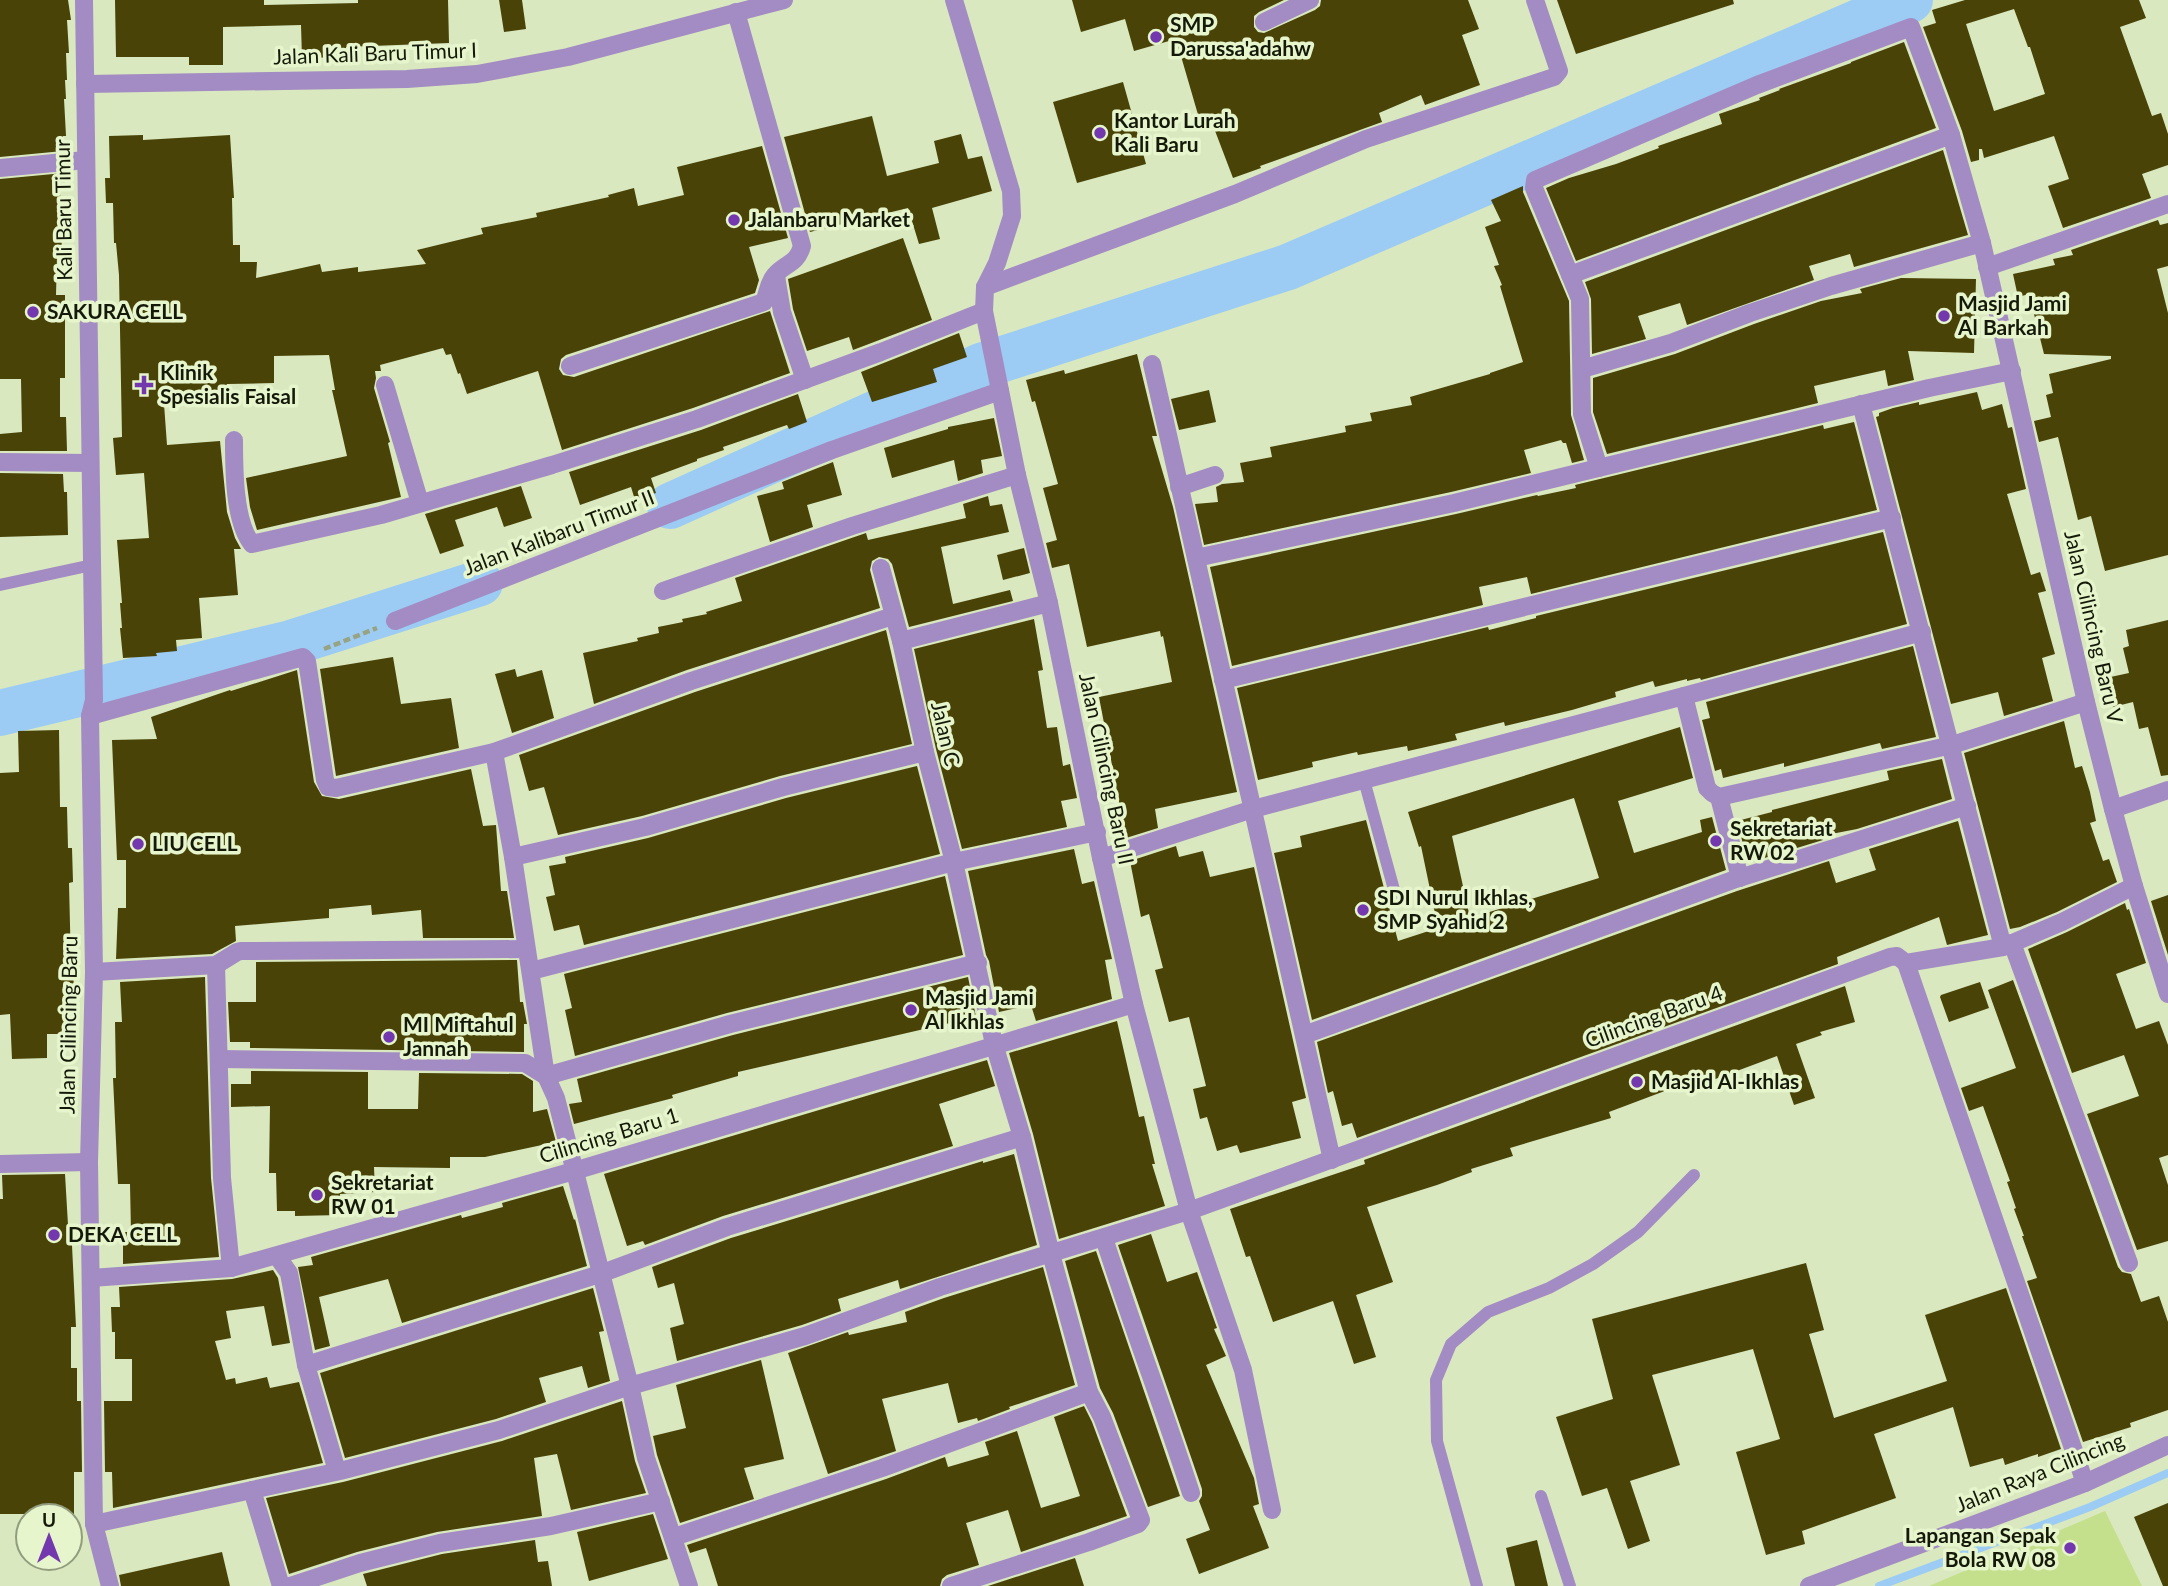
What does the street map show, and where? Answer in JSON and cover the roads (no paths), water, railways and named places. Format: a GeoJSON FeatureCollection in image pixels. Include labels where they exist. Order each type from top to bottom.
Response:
{"type":"FeatureCollection","features":[{"type":"Feature","properties":{"kind":"street","name":"Kali Baru Timur"},"geometry":{"type":"LineString","coordinates":[[84,0],[90,463]]}},
{"type":"Feature","properties":{"kind":"street","name":"Jalan Kali Baru Timur I"},"geometry":{"type":"LineString","coordinates":[[85,84],[407,79],[477,74],[568,57],[784,0]]}},
{"type":"Feature","properties":{"kind":"street"},"geometry":{"type":"LineString","coordinates":[[954,0],[1011,191],[1012,216],[997,263],[985,287]]}},
{"type":"Feature","properties":{"kind":"street"},"geometry":{"type":"LineString","coordinates":[[1264,22],[1310,0]]}},
{"type":"Feature","properties":{"kind":"street"},"geometry":{"type":"LineString","coordinates":[[985,287],[1235,194],[1366,139],[1555,77],[1559,71],[1535,0]]}},
{"type":"Feature","properties":{"kind":"street"},"geometry":{"type":"LineString","coordinates":[[570,366],[764,302],[769,283],[775,275],[799,256],[802,246],[736,12]]}},
{"type":"Feature","properties":{"kind":"street","name":"Jalan Cilincing Baru V"},"geometry":{"type":"LineString","coordinates":[[1570,275],[1534,188],[1535,180],[1757,85],[1911,27],[1951,135],[1982,243],[2086,702],[2134,886],[2168,994]]}},
{"type":"Feature","properties":{"kind":"street"},"geometry":{"type":"LineString","coordinates":[[1599,468],[1583,414],[1580,299],[1570,275],[1951,135]]}},
{"type":"Feature","properties":{"kind":"street"},"geometry":{"type":"LineString","coordinates":[[0,168],[86,160]]}},
{"type":"Feature","properties":{"kind":"street"},"geometry":{"type":"LineString","coordinates":[[1987,267],[2168,204]]}},
{"type":"Feature","properties":{"kind":"street"},"geometry":{"type":"LineString","coordinates":[[1582,369],[1671,344],[1830,286],[1982,243]]}},
{"type":"Feature","properties":{"kind":"street"},"geometry":{"type":"LineString","coordinates":[[775,275],[782,312],[805,380]]}},
{"type":"Feature","properties":{"kind":"street","name":"Jalan Cilincing Baru II"},"geometry":{"type":"LineString","coordinates":[[985,287],[984,311],[1017,475],[1048,603],[1134,1004],[1189,1211],[1243,1370],[1272,1510]]}},
{"type":"Feature","properties":{"kind":"street"},"geometry":{"type":"LineString","coordinates":[[234,440],[234,475],[244,534],[252,544],[381,515],[685,423],[984,311]]}},
{"type":"Feature","properties":{"kind":"street"},"geometry":{"type":"LineString","coordinates":[[1152,364],[1332,1160]]}},
{"type":"Feature","properties":{"kind":"street"},"geometry":{"type":"LineString","coordinates":[[1196,558],[1454,503],[1929,387],[2012,371]]}},
{"type":"Feature","properties":{"kind":"street"},"geometry":{"type":"LineString","coordinates":[[385,385],[419,503]]}},
{"type":"Feature","properties":{"kind":"street","name":"Jalan Kalibaru Timur II"},"geometry":{"type":"LineString","coordinates":[[395,621],[1000,387]]}},
{"type":"Feature","properties":{"kind":"street"},"geometry":{"type":"LineString","coordinates":[[1861,404],[1967,806],[2007,945],[2129,1263]]}},
{"type":"Feature","properties":{"kind":"street"},"geometry":{"type":"LineString","coordinates":[[0,462],[90,463]]}},
{"type":"Feature","properties":{"kind":"street","name":"Jalan Cilincing Baru"},"geometry":{"type":"LineString","coordinates":[[90,463],[94,972],[89,1162],[94,1524],[110,1586]]}},
{"type":"Feature","properties":{"kind":"street"},"geometry":{"type":"LineString","coordinates":[[663,591],[852,526],[1017,475]]}},
{"type":"Feature","properties":{"kind":"street"},"geometry":{"type":"LineString","coordinates":[[1179,487],[1215,475]]}},
{"type":"Feature","properties":{"kind":"street"},"geometry":{"type":"LineString","coordinates":[[1223,680],[1892,519]]}},
{"type":"Feature","properties":{"kind":"street","name":"Jalan C"},"geometry":{"type":"LineString","coordinates":[[881,568],[978,963],[994,1044],[1022,1137],[1089,1392],[1101,1417],[1140,1523],[951,1586]]}},
{"type":"Feature","properties":{"kind":"street"},"geometry":{"type":"LineString","coordinates":[[901,641],[1048,603]]}},
{"type":"Feature","properties":{"kind":"street"},"geometry":{"type":"LineString","coordinates":[[92,708],[303,657],[307,661],[325,780],[328,787],[336,788],[494,752],[691,681],[893,616]]}},
{"type":"Feature","properties":{"kind":"street"},"geometry":{"type":"LineString","coordinates":[[1101,858],[1252,809],[1922,632]]}},
{"type":"Feature","properties":{"kind":"street"},"geometry":{"type":"LineString","coordinates":[[1684,696],[1707,788],[1719,797],[1952,745],[2086,702]]}},
{"type":"Feature","properties":{"kind":"street"},"geometry":{"type":"LineString","coordinates":[[513,857],[645,827],[783,787],[925,751]]}},
{"type":"Feature","properties":{"kind":"street"},"geometry":{"type":"LineString","coordinates":[[494,752],[513,857],[546,1076],[556,1098],[646,1458],[689,1586]]}},
{"type":"Feature","properties":{"kind":"street"},"geometry":{"type":"LineString","coordinates":[[2113,809],[2168,790]]}},
{"type":"Feature","properties":{"kind":"street"},"geometry":{"type":"LineString","coordinates":[[1719,797],[1740,878]]}},
{"type":"Feature","properties":{"kind":"street"},"geometry":{"type":"LineString","coordinates":[[1304,1035],[1740,878],[1967,806]]}},
{"type":"Feature","properties":{"kind":"street"},"geometry":{"type":"LineString","coordinates":[[531,971],[954,862],[1097,832]]}},
{"type":"Feature","properties":{"kind":"street","name":"Cilincing Baru 4"},"geometry":{"type":"LineString","coordinates":[[94,1524],[337,1471],[499,1430],[630,1386],[805,1336],[940,1287],[1189,1211],[1889,957],[1897,956],[1906,963],[2007,945],[2062,922],[2134,886]]}},
{"type":"Feature","properties":{"kind":"street"},"geometry":{"type":"LineString","coordinates":[[94,972],[216,965],[241,951],[526,949]]}},
{"type":"Feature","properties":{"kind":"street"},"geometry":{"type":"LineString","coordinates":[[220,1059],[525,1063],[546,1076],[730,1024],[978,963]]}},
{"type":"Feature","properties":{"kind":"street"},"geometry":{"type":"LineString","coordinates":[[1906,963],[2085,1483]]}},
{"type":"Feature","properties":{"kind":"street"},"geometry":{"type":"LineString","coordinates":[[216,965],[222,1178],[231,1268]]}},
{"type":"Feature","properties":{"kind":"street","name":"Cilincing Baru 1"},"geometry":{"type":"LineString","coordinates":[[91,1278],[231,1268],[277,1256],[574,1171],[1134,1004]]}},
{"type":"Feature","properties":{"kind":"street"},"geometry":{"type":"LineString","coordinates":[[306,1365],[600,1273],[727,1227],[1022,1137]]}},
{"type":"Feature","properties":{"kind":"street"},"geometry":{"type":"LineString","coordinates":[[0,1164],[89,1162]]}},
{"type":"Feature","properties":{"kind":"street"},"geometry":{"type":"LineString","coordinates":[[1104,1237],[1191,1493]]}},
{"type":"Feature","properties":{"kind":"street"},"geometry":{"type":"LineString","coordinates":[[277,1256],[289,1273],[306,1365],[337,1471]]}},
{"type":"Feature","properties":{"kind":"street"},"geometry":{"type":"LineString","coordinates":[[674,1537],[882,1468],[1089,1392]]}},
{"type":"Feature","properties":{"kind":"street","name":"Jalan Raya Cilincing"},"geometry":{"type":"LineString","coordinates":[[1809,1586],[1839,1581],[2085,1483],[2168,1445]]}},
{"type":"Feature","properties":{"kind":"street"},"geometry":{"type":"LineString","coordinates":[[252,1490],[281,1586]]}},
{"type":"Feature","properties":{"kind":"street"},"geometry":{"type":"LineString","coordinates":[[290,1586],[360,1563],[440,1543],[551,1526],[661,1501]]}},
{"type":"Feature","properties":{"kind":"lane"},"geometry":{"type":"LineString","coordinates":[[0,585],[92,565]]}},
{"type":"Feature","properties":{"kind":"lane"},"geometry":{"type":"LineString","coordinates":[[1364,780],[1396,897]]}},
{"type":"Feature","properties":{"kind":"lane"},"geometry":{"type":"LineString","coordinates":[[1477,1586],[1437,1441],[1436,1380],[1451,1344],[1488,1312],[1549,1288],[1593,1264],[1639,1232],[1694,1175]]}},
{"type":"Feature","properties":{"kind":"lane"},"geometry":{"type":"LineString","coordinates":[[1541,1496],[1570,1586]]}},
{"type":"Feature","properties":{"kind":"waterway"},"geometry":{"type":"LineString","coordinates":[[670,506],[981,366],[1288,267],[1910,0]]}},
{"type":"Feature","properties":{"kind":"waterway"},"geometry":{"type":"LineString","coordinates":[[0,713],[291,643],[480,583]]}},
{"type":"Feature","properties":{"kind":"waterway"},"geometry":{"type":"LineString","coordinates":[[1879,1586],[2090,1507],[2168,1473]]}},
{"type":"Feature","properties":{"kind":"place","name":"SMP Darussa'adahw"},"geometry":{"type":"Point","coordinates":[1156,37]}},
{"type":"Feature","properties":{"kind":"place","name":"Kantor Lurah Kali Baru"},"geometry":{"type":"Point","coordinates":[1100,133]}},
{"type":"Feature","properties":{"kind":"place","name":"Jalanbaru Market"},"geometry":{"type":"Point","coordinates":[734,220]}},
{"type":"Feature","properties":{"kind":"place","name":"SAKURA CELL"},"geometry":{"type":"Point","coordinates":[33,312]}},
{"type":"Feature","properties":{"kind":"place","name":"Masjid Jami Al Barkah"},"geometry":{"type":"Point","coordinates":[1944,316]}},
{"type":"Feature","properties":{"kind":"place","name":"Klinik Spesialis Faisal"},"geometry":{"type":"Point","coordinates":[144,385]}},
{"type":"Feature","properties":{"kind":"place","name":"Sekretariat RW 02"},"geometry":{"type":"Point","coordinates":[1716,841]}},
{"type":"Feature","properties":{"kind":"place","name":"LIU CELL"},"geometry":{"type":"Point","coordinates":[138,844]}},
{"type":"Feature","properties":{"kind":"place","name":"SDI Nurul Ikhlas, SMP Syahid 2"},"geometry":{"type":"Point","coordinates":[1363,910]}},
{"type":"Feature","properties":{"kind":"place","name":"Masjid Jami Al Ikhlas"},"geometry":{"type":"Point","coordinates":[911,1010]}},
{"type":"Feature","properties":{"kind":"place","name":"MI Miftahul Jannah"},"geometry":{"type":"Point","coordinates":[389,1037]}},
{"type":"Feature","properties":{"kind":"place","name":"Masjid Al-Ikhlas"},"geometry":{"type":"Point","coordinates":[1637,1082]}},
{"type":"Feature","properties":{"kind":"place","name":"Sekretariat RW 01"},"geometry":{"type":"Point","coordinates":[317,1195]}},
{"type":"Feature","properties":{"kind":"place","name":"DEKA CELL"},"geometry":{"type":"Point","coordinates":[54,1235]}},
{"type":"Feature","properties":{"kind":"place","name":"Lapangan Sepak Bola RW 08"},"geometry":{"type":"Point","coordinates":[2070,1548]}}]}
